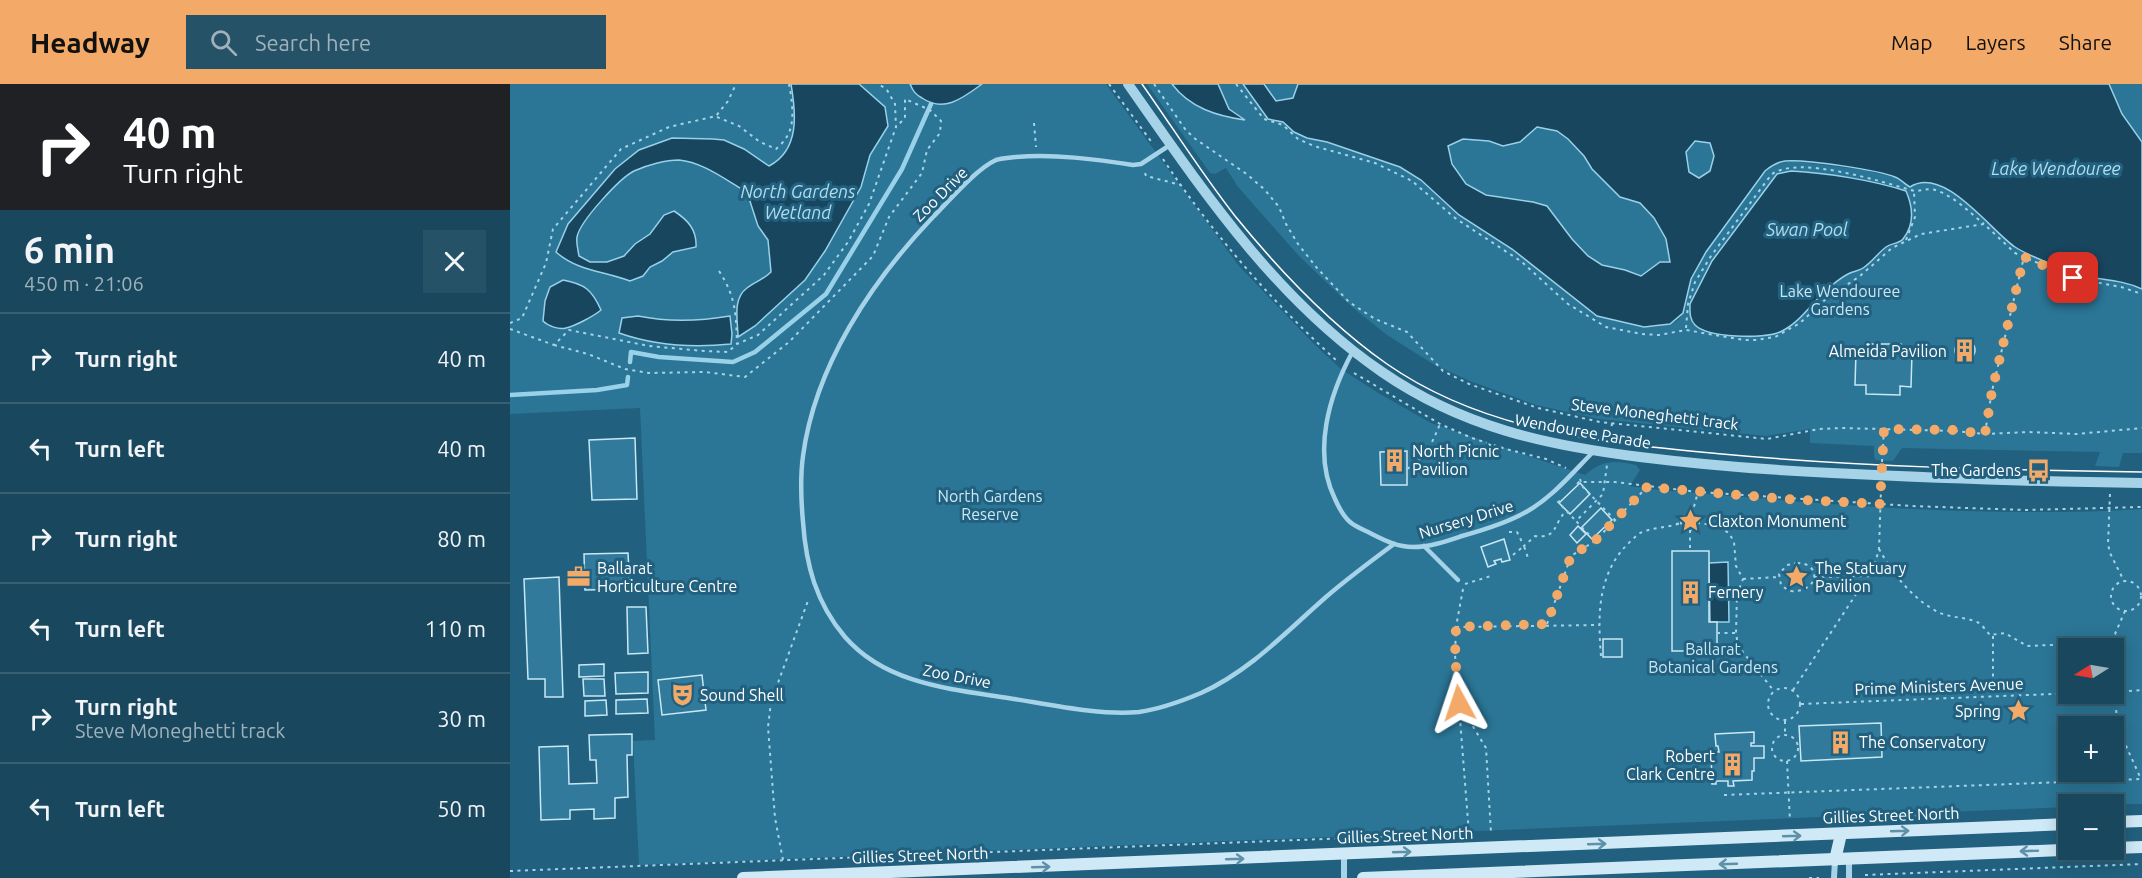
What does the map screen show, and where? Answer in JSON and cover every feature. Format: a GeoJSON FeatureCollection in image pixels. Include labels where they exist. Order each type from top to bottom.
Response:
{"type":"FeatureCollection","features":[{"type":"Feature","properties":{"kind":"main road"},"geometry":{"type":"LineString","coordinates":[[2124,822],[2142,821]]}},
{"type":"Feature","properties":{"kind":"main road","name":"Gillies Street North"},"geometry":{"type":"LineString","coordinates":[[743,878],[877,876],[2058,824]]}},
{"type":"Feature","properties":{"kind":"main road"},"geometry":{"type":"LineString","coordinates":[[1841,834],[1849,859]]}},
{"type":"Feature","properties":{"kind":"main road"},"geometry":{"type":"LineString","coordinates":[[1834,860],[1841,834]]}},
{"type":"Feature","properties":{"kind":"main road"},"geometry":{"type":"LineString","coordinates":[[2124,848],[2142,847]]}},
{"type":"Feature","properties":{"kind":"main road"},"geometry":{"type":"LineString","coordinates":[[1363,878],[2058,850]]}},
{"type":"Feature","properties":{"kind":"street","name":"Wendouree Parade"},"geometry":{"type":"LineString","coordinates":[[1128,84],[1214,205],[1252,252],[1320,322],[1353,351],[1382,372],[1420,396],[1471,420],[1516,435],[1594,452],[1750,469],[2008,481],[2142,483]]}},
{"type":"Feature","properties":{"kind":"street"},"geometry":{"type":"LineString","coordinates":[[1344,854],[1344,878]]}},
{"type":"Feature","properties":{"kind":"street"},"geometry":{"type":"LineString","coordinates":[[1849,859],[1849,878]]}},
{"type":"Feature","properties":{"kind":"street"},"geometry":{"type":"LineString","coordinates":[[1834,860],[1834,878]]}},
{"type":"Feature","properties":{"kind":"lane"},"geometry":{"type":"LineString","coordinates":[[1141,164],[1171,145]]}},
{"type":"Feature","properties":{"kind":"lane","name":"Zoo Drive"},"geometry":{"type":"LineString","coordinates":[[1141,164],[1066,156],[1036,156],[1000,159],[993,162],[963,186],[907,244],[862,304],[840,346],[814,405],[802,459],[801,497],[805,547],[814,586],[838,627],[855,646],[879,664],[917,681],[956,691],[1052,705],[1107,712],[1140,711],[1169,705],[1204,692],[1245,668],[1329,595],[1394,544]]}},
{"type":"Feature","properties":{"kind":"lane"},"geometry":{"type":"LineString","coordinates":[[1353,351],[1338,380],[1330,408],[1324,449],[1325,472],[1334,498],[1347,519],[1394,544]]}},
{"type":"Feature","properties":{"kind":"lane","name":"Nursery Drive"},"geometry":{"type":"LineString","coordinates":[[1394,544],[1408,547],[1424,546],[1472,533],[1526,513],[1555,491],[1594,452]]}},
{"type":"Feature","properties":{"kind":"lane"},"geometry":{"type":"LineString","coordinates":[[1424,546],[1458,580]]}},
{"type":"Feature","properties":{"kind":"path"},"geometry":{"type":"LineString","coordinates":[[716,116],[728,101],[736,84]]}},
{"type":"Feature","properties":{"kind":"path"},"geometry":{"type":"LineString","coordinates":[[510,323],[522,318],[546,263],[553,229],[621,149],[669,127],[716,116],[739,126],[760,142],[776,149],[787,138],[791,125],[793,103],[789,84]]}},
{"type":"Feature","properties":{"kind":"path"},"geometry":{"type":"LineString","coordinates":[[554,345],[569,330],[618,341],[728,352],[737,344],[758,335],[824,275],[848,242],[869,204],[896,127],[895,104],[887,90],[879,84]]}},
{"type":"Feature","properties":{"kind":"path","name":"Steve Moneghetti track"},"geometry":{"type":"LineString","coordinates":[[1154,84],[1185,129],[1194,138],[1248,175],[1265,190],[1279,207],[1298,244],[1349,302],[1375,319],[1407,332],[1443,371],[1469,384],[1538,408],[1570,416],[1612,423],[1767,439],[1828,428],[1954,430],[1985,434],[2029,432],[2077,434],[2142,428]]}},
{"type":"Feature","properties":{"kind":"path"},"geometry":{"type":"LineString","coordinates":[[1236,84],[1264,119],[1283,124],[1302,141],[1375,163],[1412,181],[1455,219],[1522,262],[1568,304],[1606,327],[1651,335],[1686,330],[1755,340],[1783,334],[1800,323],[1827,298],[1904,242],[1928,233],[1984,224]]}},
{"type":"Feature","properties":{"kind":"path"},"geometry":{"type":"LineString","coordinates":[[510,329],[554,345],[588,354],[625,369],[650,373],[705,372],[745,377],[789,342],[873,256],[889,217],[922,173],[927,150],[940,133],[941,121],[930,110],[905,99],[905,118],[896,127]]}},
{"type":"Feature","properties":{"kind":"path"},"geometry":{"type":"LineString","coordinates":[[1034,123],[1036,156]]}},
{"type":"Feature","properties":{"kind":"path"},"geometry":{"type":"LineString","coordinates":[[1141,164],[1146,176],[1181,185]]}},
{"type":"Feature","properties":{"kind":"path"},"geometry":{"type":"LineString","coordinates":[[1686,330],[1687,310],[1692,288],[1711,256],[1774,172],[1792,168],[1820,169],[1899,185],[1914,191],[1931,188],[1953,198],[2015,253],[2073,278],[2121,287],[2142,294]]}},
{"type":"Feature","properties":{"kind":"path"},"geometry":{"type":"LineString","coordinates":[[1904,242],[1915,217],[1914,191]]}},
{"type":"Feature","properties":{"kind":"path"},"geometry":{"type":"LineString","coordinates":[[1985,434],[1992,391],[2024,257]]}},
{"type":"Feature","properties":{"kind":"path"},"geometry":{"type":"LineString","coordinates":[[719,271],[730,288],[735,309],[737,344]]}},
{"type":"Feature","properties":{"kind":"path"},"geometry":{"type":"LineString","coordinates":[[1576,521],[1603,494],[1612,423]]}},
{"type":"Feature","properties":{"kind":"path"},"geometry":{"type":"LineString","coordinates":[[1407,469],[1424,456],[1440,424]]}},
{"type":"Feature","properties":{"kind":"path"},"geometry":{"type":"LineString","coordinates":[[1793,690],[1875,563],[1879,549],[1884,429]]}},
{"type":"Feature","properties":{"kind":"path"},"geometry":{"type":"LineString","coordinates":[[1572,489],[1579,482],[1606,481],[1698,492],[1880,504],[2025,510],[2142,507]]}},
{"type":"Feature","properties":{"kind":"path"},"geometry":{"type":"LineString","coordinates":[[1582,482],[1582,486],[1615,520]]}},
{"type":"Feature","properties":{"kind":"path"},"geometry":{"type":"LineString","coordinates":[[2110,483],[2108,544],[2124,581]]}},
{"type":"Feature","properties":{"kind":"path"},"geometry":{"type":"LineString","coordinates":[[1547,624],[1571,556],[1595,541],[1647,487]]}},
{"type":"Feature","properties":{"kind":"path"},"geometry":{"type":"LineString","coordinates":[[1692,514],[1698,492]]}},
{"type":"Feature","properties":{"kind":"path"},"geometry":{"type":"LineString","coordinates":[[1565,495],[1558,502],[1595,541]]}},
{"type":"Feature","properties":{"kind":"path"},"geometry":{"type":"LineString","coordinates":[[1514,554],[1535,536],[1546,537],[1552,534],[1559,518],[1566,511]]}},
{"type":"Feature","properties":{"kind":"path"},"geometry":{"type":"LineString","coordinates":[[1685,514],[1692,514],[1696,517],[1697,523],[1694,529],[1690,530],[1684,528],[1681,518],[1685,514]]}},
{"type":"Feature","properties":{"kind":"path"},"geometry":{"type":"LineString","coordinates":[[1672,525],[1681,523]]}},
{"type":"Feature","properties":{"kind":"path"},"geometry":{"type":"LineString","coordinates":[[1601,656],[1599,625],[1604,583],[1620,554],[1637,535],[1681,523]]}},
{"type":"Feature","properties":{"kind":"path"},"geometry":{"type":"LineString","coordinates":[[1697,523],[1714,525],[1729,533],[1734,542],[1736,566],[1743,579]]}},
{"type":"Feature","properties":{"kind":"path"},"geometry":{"type":"LineString","coordinates":[[1690,530],[1690,550]]}},
{"type":"Feature","properties":{"kind":"path"},"geometry":{"type":"LineString","coordinates":[[1517,532],[1529,561]]}},
{"type":"Feature","properties":{"kind":"path"},"geometry":{"type":"LineString","coordinates":[[1879,549],[1893,571],[1921,601],[1947,615],[1977,621],[1988,633],[1993,635],[2005,633],[2027,646],[2058,645]]}},
{"type":"Feature","properties":{"kind":"path"},"geometry":{"type":"LineString","coordinates":[[1797,563],[1807,565],[1813,571],[1814,577],[1810,587],[1796,592],[1784,588],[1779,578],[1785,567],[1797,563]]}},
{"type":"Feature","properties":{"kind":"path"},"geometry":{"type":"LineString","coordinates":[[1463,585],[1491,576]]}},
{"type":"Feature","properties":{"kind":"path"},"geometry":{"type":"LineString","coordinates":[[1814,577],[1868,576]]}},
{"type":"Feature","properties":{"kind":"path"},"geometry":{"type":"LineString","coordinates":[[1743,579],[1779,578]]}},
{"type":"Feature","properties":{"kind":"path"},"geometry":{"type":"LineString","coordinates":[[1743,579],[1737,594],[1738,646],[1774,691]]}},
{"type":"Feature","properties":{"kind":"path"},"geometry":{"type":"LineString","coordinates":[[1458,580],[1463,585]]}},
{"type":"Feature","properties":{"kind":"path"},"geometry":{"type":"LineString","coordinates":[[2124,581],[2135,584],[2141,591],[2142,597],[2135,609],[2125,612],[2115,607],[2111,595],[2114,586],[2124,581]]}},
{"type":"Feature","properties":{"kind":"path"},"geometry":{"type":"LineString","coordinates":[[1463,585],[1456,627],[1456,675],[1470,834]]}},
{"type":"Feature","properties":{"kind":"path"},"geometry":{"type":"LineString","coordinates":[[783,860],[774,807],[768,727],[771,702],[814,586]]}},
{"type":"Feature","properties":{"kind":"path"},"geometry":{"type":"LineString","coordinates":[[2111,638],[2125,612]]}},
{"type":"Feature","properties":{"kind":"path"},"geometry":{"type":"LineString","coordinates":[[1456,627],[1599,625]]}},
{"type":"Feature","properties":{"kind":"path"},"geometry":{"type":"LineString","coordinates":[[1717,633],[1736,633]]}},
{"type":"Feature","properties":{"kind":"path"},"geometry":{"type":"LineString","coordinates":[[1993,635],[1993,696]]}},
{"type":"Feature","properties":{"kind":"path"},"geometry":{"type":"LineString","coordinates":[[1456,675],[1468,720],[1486,748],[1491,833]]}},
{"type":"Feature","properties":{"kind":"path"},"geometry":{"type":"LineString","coordinates":[[1783,687],[1793,690],[1801,704],[1796,715],[1785,721],[1775,718],[1769,710],[1768,700],[1774,691],[1783,687]]}},
{"type":"Feature","properties":{"kind":"path"},"geometry":{"type":"LineString","coordinates":[[2124,691],[2142,690]]}},
{"type":"Feature","properties":{"kind":"path","name":"Prime Ministers Avenue"},"geometry":{"type":"LineString","coordinates":[[1801,704],[2058,694]]}},
{"type":"Feature","properties":{"kind":"path"},"geometry":{"type":"LineString","coordinates":[[1724,795],[2141,779],[2117,726],[2115,704]]}},
{"type":"Feature","properties":{"kind":"path"},"geometry":{"type":"LineString","coordinates":[[1785,721],[1785,735]]}},
{"type":"Feature","properties":{"kind":"path"},"geometry":{"type":"LineString","coordinates":[[1785,735],[1796,741],[1798,750],[1794,757],[1787,761],[1779,760],[1772,749],[1777,738],[1785,735]]}},
{"type":"Feature","properties":{"kind":"path"},"geometry":{"type":"LineString","coordinates":[[1787,761],[1790,821],[1798,821]]}},
{"type":"Feature","properties":{"kind":"path"},"geometry":{"type":"LineString","coordinates":[[1825,819],[1847,818]]}},
{"type":"Feature","properties":{"kind":"path"},"geometry":{"type":"LineString","coordinates":[[510,871],[1458,834]]}},
{"type":"Feature","properties":{"kind":"path"},"geometry":{"type":"LineString","coordinates":[[1865,875],[2142,864]]}},
{"type":"Feature","properties":{"kind":"path"},"geometry":{"type":"LineString","coordinates":[[1912,873],[1912,878]]}},
{"type":"Feature","properties":{"kind":"path"},"geometry":{"type":"LineString","coordinates":[[1809,878],[1819,878]]}},
{"type":"Feature","properties":{"kind":"green space","name":"North Gardens Reserve"},"geometry":{"type":"Polygon","coordinates":[[[510,84],[1106,84],[1239,266],[1341,369],[1431,423],[1585,475],[1597,466],[1609,462],[1636,465],[1640,470],[1630,486],[1649,489],[1957,511],[2080,512],[2142,509],[2142,804],[2124,804],[2124,794],[2058,794],[2058,807],[639,865],[633,741],[655,740],[640,408],[510,414],[510,84]]]}},
{"type":"Feature","properties":{"kind":"green space","name":"Lake Wendouree Gardens"},"geometry":{"type":"Polygon","coordinates":[[[1147,84],[1243,84],[1260,107],[1262,114],[1271,120],[1283,122],[1307,138],[1327,142],[1400,167],[1421,180],[1459,215],[1512,249],[1597,316],[1644,327],[1656,327],[1679,319],[1685,310],[1691,279],[1706,252],[1760,177],[1773,165],[1792,161],[1864,170],[1898,178],[1910,187],[1923,183],[1937,185],[1966,202],[2015,247],[2077,274],[2121,282],[2142,289],[2142,453],[2123,453],[2119,467],[2095,466],[2100,452],[1902,448],[1893,461],[1876,460],[1874,446],[1810,443],[1810,429],[1766,436],[1599,419],[1536,405],[1470,381],[1433,364],[1387,335],[1352,307],[1299,256],[1238,187],[1226,168],[1215,174],[1210,173],[1147,84]]]}},
{"type":"Feature","properties":{"kind":"green space"},"geometry":{"type":"Polygon","coordinates":[[[1264,84],[1298,84],[1293,98],[1276,101],[1264,84]]]}},
{"type":"Feature","properties":{"kind":"green space"},"geometry":{"type":"Polygon","coordinates":[[[2109,84],[2142,84],[2142,142],[2122,114],[2109,84]]]}},
{"type":"Feature","properties":{"kind":"green space"},"geometry":{"type":"Polygon","coordinates":[[[1537,127],[1557,131],[1568,139],[1584,156],[1592,169],[1620,197],[1640,203],[1654,218],[1666,239],[1670,262],[1660,262],[1641,276],[1601,264],[1583,251],[1543,208],[1529,201],[1499,197],[1477,190],[1469,185],[1456,170],[1448,146],[1463,139],[1489,141],[1504,146],[1520,142],[1537,127]]]}},
{"type":"Feature","properties":{"kind":"green space"},"geometry":{"type":"Polygon","coordinates":[[[1695,141],[1710,142],[1714,156],[1710,171],[1699,178],[1689,172],[1686,151],[1695,141]]]}},
{"type":"Feature","properties":{"kind":"water","name":"North Gardens Wetland"},"geometry":{"type":"Polygon","coordinates":[[[791,84],[859,84],[885,107],[888,126],[870,155],[861,187],[825,251],[805,280],[755,326],[738,337],[739,298],[747,288],[771,272],[768,240],[758,226],[747,192],[697,164],[674,160],[656,163],[634,171],[601,201],[585,221],[577,237],[579,256],[590,262],[607,262],[624,256],[635,244],[650,234],[664,215],[674,211],[691,226],[695,235],[696,247],[673,252],[650,267],[643,276],[630,281],[582,267],[556,252],[568,224],[615,169],[639,150],[672,138],[713,139],[724,140],[744,149],[769,166],[779,159],[791,141],[793,130],[794,107],[791,84]]]}},
{"type":"Feature","properties":{"kind":"water"},"geometry":{"type":"Polygon","coordinates":[[[910,84],[982,84],[960,99],[938,104],[918,95],[910,84]]]}},
{"type":"Feature","properties":{"kind":"water"},"geometry":{"type":"Polygon","coordinates":[[[1172,84],[1218,84],[1229,109],[1245,120],[1205,110],[1187,99],[1172,84]]]}},
{"type":"Feature","properties":{"kind":"water","name":"Lake Wendouree"},"geometry":{"type":"Polygon","coordinates":[[[1243,84],[1264,84],[1276,101],[1293,98],[1298,84],[2109,84],[2122,114],[2142,142],[2142,289],[2120,282],[2077,274],[2015,247],[1966,202],[1937,185],[1923,183],[1910,187],[1897,178],[1873,171],[1824,163],[1785,161],[1774,164],[1765,171],[1706,252],[1691,279],[1683,313],[1670,324],[1644,327],[1597,316],[1512,249],[1459,215],[1421,180],[1400,167],[1327,142],[1307,138],[1294,132],[1283,122],[1268,119],[1243,84]],[[1537,127],[1520,142],[1503,146],[1489,141],[1463,139],[1448,146],[1452,164],[1466,184],[1486,195],[1547,206],[1572,239],[1588,256],[1602,265],[1641,276],[1660,262],[1670,262],[1666,239],[1654,218],[1640,203],[1620,197],[1592,169],[1584,156],[1568,139],[1557,131],[1537,127]],[[1695,141],[1686,152],[1689,172],[1699,178],[1710,171],[1714,156],[1710,143],[1695,141]]]}},
{"type":"Feature","properties":{"kind":"water","name":"Swan Pool"},"geometry":{"type":"Polygon","coordinates":[[[1791,171],[1849,178],[1906,191],[1912,215],[1907,233],[1901,241],[1886,247],[1863,268],[1838,280],[1795,323],[1780,332],[1762,336],[1723,335],[1712,333],[1695,325],[1690,315],[1690,304],[1712,261],[1777,174],[1791,171]]]}},
{"type":"Feature","properties":{"kind":"water"},"geometry":{"type":"Polygon","coordinates":[[[563,280],[587,289],[601,310],[566,328],[551,326],[543,321],[545,301],[550,287],[563,280]]]}},
{"type":"Feature","properties":{"kind":"water"},"geometry":{"type":"Polygon","coordinates":[[[638,316],[684,320],[730,316],[731,344],[674,345],[647,341],[619,333],[622,318],[638,316]]]}},
{"type":"Feature","properties":{"kind":"water"},"geometry":{"type":"Polygon","coordinates":[[[1728,562],[1729,622],[1710,622],[1709,563],[1728,562]]]}},
{"type":"Feature","properties":{"kind":"building","name":"Almeida Pavilion"},"geometry":{"type":"Polygon","coordinates":[[[1961,340],[1969,340],[1975,346],[1975,354],[1969,360],[1961,360],[1955,354],[1955,346],[1961,340]]]}},
{"type":"Feature","properties":{"kind":"building"},"geometry":{"type":"Polygon","coordinates":[[[1867,344],[1901,344],[1901,353],[1912,353],[1911,387],[1900,386],[1900,395],[1866,394],[1866,385],[1855,385],[1856,352],[1867,352],[1867,344]]]}},
{"type":"Feature","properties":{"kind":"building"},"geometry":{"type":"Polygon","coordinates":[[[635,438],[637,499],[592,500],[589,440],[635,438]]]}},
{"type":"Feature","properties":{"kind":"building","name":"North Picnic Pavilion"},"geometry":{"type":"Polygon","coordinates":[[[1407,451],[1407,485],[1381,485],[1380,452],[1407,451]]]}},
{"type":"Feature","properties":{"kind":"building"},"geometry":{"type":"Polygon","coordinates":[[[1580,483],[1590,494],[1570,514],[1559,503],[1580,483]]]}},
{"type":"Feature","properties":{"kind":"building"},"geometry":{"type":"Polygon","coordinates":[[[1601,508],[1612,520],[1592,539],[1581,528],[1601,508]]]}},
{"type":"Feature","properties":{"kind":"building"},"geometry":{"type":"Polygon","coordinates":[[[1578,526],[1586,534],[1577,543],[1570,535],[1578,526]]]}},
{"type":"Feature","properties":{"kind":"building"},"geometry":{"type":"Polygon","coordinates":[[[1504,539],[1510,560],[1494,561],[1496,564],[1488,567],[1481,547],[1504,539]]]}},
{"type":"Feature","properties":{"kind":"building","name":"Fernery"},"geometry":{"type":"Polygon","coordinates":[[[1672,551],[1709,551],[1709,622],[1717,622],[1717,651],[1672,651],[1672,551]]]}},
{"type":"Feature","properties":{"kind":"building"},"geometry":{"type":"Polygon","coordinates":[[[628,553],[630,589],[585,590],[584,554],[628,553]]]}},
{"type":"Feature","properties":{"kind":"building"},"geometry":{"type":"Polygon","coordinates":[[[559,577],[563,697],[545,697],[545,679],[528,679],[524,579],[559,577]]]}},
{"type":"Feature","properties":{"kind":"building"},"geometry":{"type":"Polygon","coordinates":[[[627,607],[646,607],[648,653],[628,654],[627,607]]]}},
{"type":"Feature","properties":{"kind":"building"},"geometry":{"type":"Polygon","coordinates":[[[1603,639],[1622,639],[1622,657],[1603,657],[1603,639]]]}},
{"type":"Feature","properties":{"kind":"building"},"geometry":{"type":"Polygon","coordinates":[[[604,664],[604,676],[579,677],[579,665],[604,664]]]}},
{"type":"Feature","properties":{"kind":"building"},"geometry":{"type":"Polygon","coordinates":[[[648,672],[648,693],[616,694],[615,673],[648,672]]]}},
{"type":"Feature","properties":{"kind":"building","name":"Sound Shell"},"geometry":{"type":"Polygon","coordinates":[[[702,675],[706,710],[662,715],[658,680],[702,675]]]}},
{"type":"Feature","properties":{"kind":"building"},"geometry":{"type":"Polygon","coordinates":[[[583,679],[604,679],[605,696],[584,696],[583,679]]]}},
{"type":"Feature","properties":{"kind":"building"},"geometry":{"type":"Polygon","coordinates":[[[647,699],[648,713],[616,714],[616,700],[647,699]]]}},
{"type":"Feature","properties":{"kind":"building"},"geometry":{"type":"Polygon","coordinates":[[[606,700],[607,715],[585,716],[585,701],[606,700]]]}},
{"type":"Feature","properties":{"kind":"building","name":"The Conservatory"},"geometry":{"type":"Polygon","coordinates":[[[1881,723],[1882,757],[1801,761],[1799,726],[1881,723]]]}},
{"type":"Feature","properties":{"kind":"building","name":"Robert Clark Centre"},"geometry":{"type":"Polygon","coordinates":[[[1754,732],[1754,743],[1751,743],[1751,746],[1764,746],[1764,758],[1754,758],[1752,780],[1733,781],[1734,786],[1728,786],[1728,781],[1716,781],[1716,784],[1712,784],[1711,752],[1719,752],[1715,734],[1754,732]]]}},
{"type":"Feature","properties":{"kind":"building"},"geometry":{"type":"Polygon","coordinates":[[[632,734],[632,755],[627,755],[628,797],[615,798],[615,818],[594,819],[594,809],[570,810],[570,819],[541,820],[539,747],[568,746],[569,784],[597,783],[596,760],[590,760],[589,735],[632,734]]]}},
{"type":"Feature","properties":{"kind":"waterway"},"geometry":{"type":"LineString","coordinates":[[630,362],[631,352],[659,357],[733,362],[755,352],[826,294],[902,169],[931,104]]}},
{"type":"Feature","properties":{"kind":"waterway"},"geometry":{"type":"LineString","coordinates":[[510,395],[597,390],[627,385],[628,377]]}},
{"type":"Feature","properties":{"kind":"tram line"},"geometry":{"type":"LineString","coordinates":[[1142,84],[1235,216],[1269,256],[1325,314],[1387,364],[1425,387],[1465,406],[1548,431],[1678,450],[1880,465],[2142,472]]}},
{"type":"Feature","properties":{"kind":"place","name":"Almeida Pavilion"},"geometry":{"type":"Point","coordinates":[1965,351]}},
{"type":"Feature","properties":{"kind":"place","name":"North Picnic Pavilion"},"geometry":{"type":"Point","coordinates":[1394,460]}},
{"type":"Feature","properties":{"kind":"place","name":"The Gardens"},"geometry":{"type":"Point","coordinates":[2039,470]}},
{"type":"Feature","properties":{"kind":"place","name":"Claxton Monument"},"geometry":{"type":"Point","coordinates":[1690,521]}},
{"type":"Feature","properties":{"kind":"place","name":"Ballarat Horticulture Centre"},"geometry":{"type":"Point","coordinates":[579,577]}},
{"type":"Feature","properties":{"kind":"place","name":"The Statuary Pavilion"},"geometry":{"type":"Point","coordinates":[1797,577]}},
{"type":"Feature","properties":{"kind":"place","name":"Fernery"},"geometry":{"type":"Point","coordinates":[1690,592]}},
{"type":"Feature","properties":{"kind":"place","name":"Sound Shell"},"geometry":{"type":"Point","coordinates":[682,695]}},
{"type":"Feature","properties":{"kind":"place","name":"Spring"},"geometry":{"type":"Point","coordinates":[2019,711]}},
{"type":"Feature","properties":{"kind":"place","name":"The Conservatory"},"geometry":{"type":"Point","coordinates":[1841,742]}},
{"type":"Feature","properties":{"kind":"place","name":"Robert Clark Centre"},"geometry":{"type":"Point","coordinates":[1733,765]}},
{"type":"Feature","properties":{"kind":"route"},"geometry":{"type":"LineString","coordinates":[[1459,703],[1455,655],[1456,627],[1547,624],[1571,556],[1595,541],[1647,487],[1785,499],[1880,504],[1884,429],[1954,430],[1985,434],[2003,338],[2024,257],[2073,278]]}},
{"type":"Feature","properties":{"kind":"park label","name":"Ballarat Botanical Gardens"},"geometry":{"type":"Point","coordinates":[1713,658]}}]}
